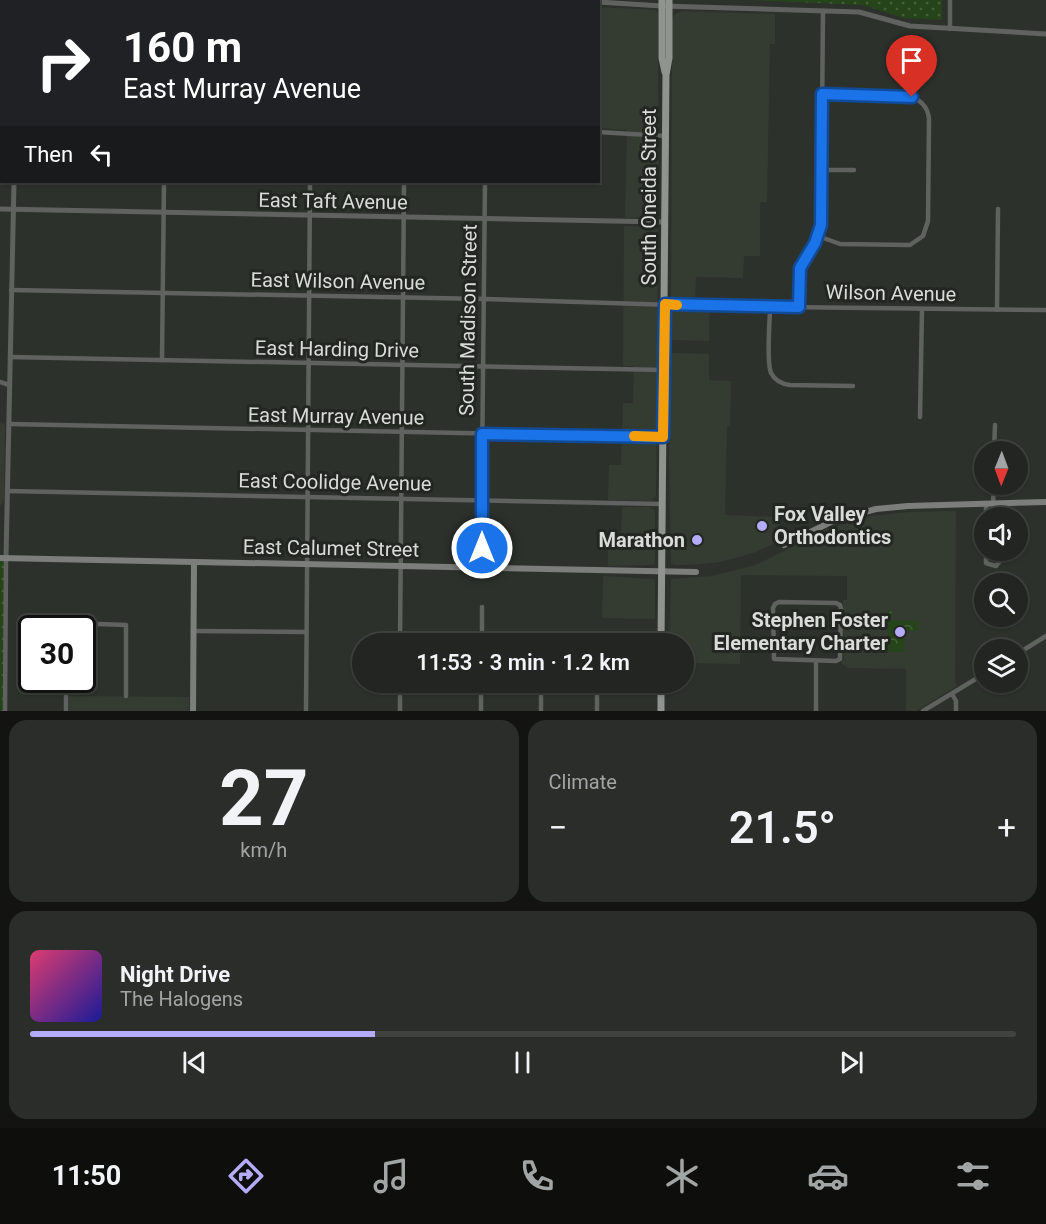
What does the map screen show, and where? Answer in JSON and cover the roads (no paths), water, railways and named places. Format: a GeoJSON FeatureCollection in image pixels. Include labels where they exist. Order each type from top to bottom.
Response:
{"type":"FeatureCollection","features":[{"type":"Feature","properties":{"kind":"main road","name":"South Oneida Street"},"geometry":{"type":"LineString","coordinates":[[662,633],[666,75],[669,58],[665,4]]}},
{"type":"Feature","properties":{"kind":"main road"},"geometry":{"type":"LineString","coordinates":[[784,545],[835,520],[867,511],[897,507],[1046,502]]}},
{"type":"Feature","properties":{"kind":"main road","name":"East Calumet Street"},"geometry":{"type":"LineString","coordinates":[[3,558],[696,572]]}},
{"type":"Feature","properties":{"kind":"main road"},"geometry":{"type":"LineString","coordinates":[[193,711],[194,562]]}},
{"type":"Feature","properties":{"kind":"main road"},"geometry":{"type":"LineString","coordinates":[[661,693],[661,711]]}},
{"type":"Feature","properties":{"kind":"street"},"geometry":{"type":"LineString","coordinates":[[950,0],[950,29]]}},
{"type":"Feature","properties":{"kind":"street"},"geometry":{"type":"LineString","coordinates":[[600,2],[859,12],[876,15],[903,25],[1046,34]]}},
{"type":"Feature","properties":{"kind":"street"},"geometry":{"type":"LineString","coordinates":[[799,307],[800,268],[818,236],[821,225],[823,11]]}},
{"type":"Feature","properties":{"kind":"street"},"geometry":{"type":"LineString","coordinates":[[818,236],[840,244],[910,245],[923,236],[928,221],[929,119],[923,104],[916,98],[908,96],[822,94]]}},
{"type":"Feature","properties":{"kind":"street"},"geometry":{"type":"LineString","coordinates":[[600,132],[666,136]]}},
{"type":"Feature","properties":{"kind":"street"},"geometry":{"type":"LineString","coordinates":[[820,170],[854,170]]}},
{"type":"Feature","properties":{"kind":"street"},"geometry":{"type":"LineString","coordinates":[[5,711],[3,558],[9,424],[14,183]]}},
{"type":"Feature","properties":{"kind":"street"},"geometry":{"type":"LineString","coordinates":[[162,360],[164,183]]}},
{"type":"Feature","properties":{"kind":"street"},"geometry":{"type":"LineString","coordinates":[[306,711],[310,183]]}},
{"type":"Feature","properties":{"kind":"street"},"geometry":{"type":"LineString","coordinates":[[400,633],[404,183]]}},
{"type":"Feature","properties":{"kind":"street","name":"South Madison Street"},"geometry":{"type":"LineString","coordinates":[[482,567],[485,183]]}},
{"type":"Feature","properties":{"kind":"street","name":"East Taft Avenue"},"geometry":{"type":"LineString","coordinates":[[0,209],[665,222]]}},
{"type":"Feature","properties":{"kind":"street"},"geometry":{"type":"LineString","coordinates":[[997,310],[998,209]]}},
{"type":"Feature","properties":{"kind":"street","name":"East Wilson Avenue"},"geometry":{"type":"LineString","coordinates":[[11,290],[665,304]]}},
{"type":"Feature","properties":{"kind":"street","name":"Wilson Avenue"},"geometry":{"type":"LineString","coordinates":[[665,304],[1046,310]]}},
{"type":"Feature","properties":{"kind":"street"},"geometry":{"type":"LineString","coordinates":[[770,307],[769,365],[775,378],[790,385],[853,386]]}},
{"type":"Feature","properties":{"kind":"street"},"geometry":{"type":"LineString","coordinates":[[920,417],[922,309]]}},
{"type":"Feature","properties":{"kind":"street","name":"East Harding Drive"},"geometry":{"type":"LineString","coordinates":[[10,357],[664,370]]}},
{"type":"Feature","properties":{"kind":"street"},"geometry":{"type":"LineString","coordinates":[[0,382],[9,385]]}},
{"type":"Feature","properties":{"kind":"street","name":"East Murray Avenue"},"geometry":{"type":"LineString","coordinates":[[9,424],[663,437]]}},
{"type":"Feature","properties":{"kind":"street"},"geometry":{"type":"LineString","coordinates":[[994,441],[995,425]]}},
{"type":"Feature","properties":{"kind":"street","name":"East Coolidge Avenue"},"geometry":{"type":"LineString","coordinates":[[7,491],[663,504]]}},
{"type":"Feature","properties":{"kind":"street"},"geometry":{"type":"LineString","coordinates":[[989,507],[992,495]]}},
{"type":"Feature","properties":{"kind":"street"},"geometry":{"type":"LineString","coordinates":[[986,561],[996,566],[1000,561]]}},
{"type":"Feature","properties":{"kind":"street"},"geometry":{"type":"LineString","coordinates":[[836,603],[840,605],[841,657],[836,661],[816,661],[774,659],[773,608],[775,604],[836,603]]}},
{"type":"Feature","properties":{"kind":"street"},"geometry":{"type":"LineString","coordinates":[[482,607],[482,633]]}},
{"type":"Feature","properties":{"kind":"street"},"geometry":{"type":"LineString","coordinates":[[96,624],[126,625],[126,696]]}},
{"type":"Feature","properties":{"kind":"street"},"geometry":{"type":"LineString","coordinates":[[193,631],[306,632]]}},
{"type":"Feature","properties":{"kind":"street"},"geometry":{"type":"LineString","coordinates":[[1028,647],[1046,636]]}},
{"type":"Feature","properties":{"kind":"street"},"geometry":{"type":"LineString","coordinates":[[816,661],[816,711]]}},
{"type":"Feature","properties":{"kind":"street"},"geometry":{"type":"LineString","coordinates":[[923,711],[974,680]]}},
{"type":"Feature","properties":{"kind":"street"},"geometry":{"type":"LineString","coordinates":[[66,693],[66,711]]}},
{"type":"Feature","properties":{"kind":"street"},"geometry":{"type":"LineString","coordinates":[[400,693],[400,711]]}},
{"type":"Feature","properties":{"kind":"street"},"geometry":{"type":"LineString","coordinates":[[481,711],[482,693]]}},
{"type":"Feature","properties":{"kind":"street"},"geometry":{"type":"LineString","coordinates":[[541,693],[541,711]]}},
{"type":"Feature","properties":{"kind":"street"},"geometry":{"type":"LineString","coordinates":[[597,693],[597,711]]}},
{"type":"Feature","properties":{"kind":"street"},"geometry":{"type":"LineString","coordinates":[[952,694],[956,701],[956,711]]}},
{"type":"Feature","properties":{"kind":"place","name":"Fox Valley Orthodontics"},"geometry":{"type":"Point","coordinates":[762,526]}},
{"type":"Feature","properties":{"kind":"place","name":"Marathon"},"geometry":{"type":"Point","coordinates":[697,540]}},
{"type":"Feature","properties":{"kind":"place","name":"Stephen Foster Elementary Charter"},"geometry":{"type":"Point","coordinates":[900,632]}}]}
